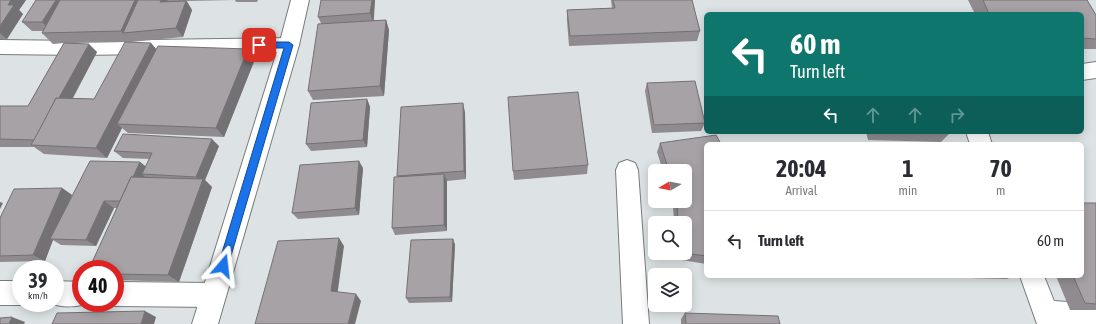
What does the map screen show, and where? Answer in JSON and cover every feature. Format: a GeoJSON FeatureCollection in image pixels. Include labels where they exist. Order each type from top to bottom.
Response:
{"type":"FeatureCollection","features":[{"type":"Feature","properties":{"kind":"street"},"geometry":{"type":"LineString","coordinates":[[205,324],[289,45],[300,0]]}},
{"type":"Feature","properties":{"kind":"street"},"geometry":{"type":"LineString","coordinates":[[0,47],[80,48],[289,45]]}},
{"type":"Feature","properties":{"kind":"street"},"geometry":{"type":"LineString","coordinates":[[1084,72],[1096,70]]}},
{"type":"Feature","properties":{"kind":"street"},"geometry":{"type":"LineString","coordinates":[[627,170],[636,324]]}},
{"type":"Feature","properties":{"kind":"street"},"geometry":{"type":"LineString","coordinates":[[1033,278],[1048,319],[1096,317]]}},
{"type":"Feature","properties":{"kind":"street"},"geometry":{"type":"LineString","coordinates":[[0,293],[12,293]]}},
{"type":"Feature","properties":{"kind":"street"},"geometry":{"type":"LineString","coordinates":[[124,294],[214,295]]}},
{"type":"Feature","properties":{"kind":"building"},"geometry":{"type":"Polygon","coordinates":[[[0,0],[11,0],[8,5],[14,5],[0,26],[0,0]]]}},
{"type":"Feature","properties":{"kind":"building"},"geometry":{"type":"Polygon","coordinates":[[[36,0],[56,0],[42,22],[22,22],[36,0]]]}},
{"type":"Feature","properties":{"kind":"building"},"geometry":{"type":"Polygon","coordinates":[[[60,0],[135,0],[121,31],[42,33],[60,0]]]}},
{"type":"Feature","properties":{"kind":"building"},"geometry":{"type":"Polygon","coordinates":[[[138,0],[161,0],[160,2],[186,1],[176,28],[123,33],[138,0]]]}},
{"type":"Feature","properties":{"kind":"building"},"geometry":{"type":"Polygon","coordinates":[[[321,0],[372,0],[370,13],[318,17],[321,0]]]}},
{"type":"Feature","properties":{"kind":"building"},"geometry":{"type":"Polygon","coordinates":[[[613,0],[692,0],[700,31],[570,36],[567,10],[615,8],[613,0]]]}},
{"type":"Feature","properties":{"kind":"building"},"geometry":{"type":"Polygon","coordinates":[[[983,0],[1087,0],[1096,15],[1096,39],[1084,38],[1084,12],[988,12],[983,0]]]}},
{"type":"Feature","properties":{"kind":"building"},"geometry":{"type":"Polygon","coordinates":[[[386,20],[380,86],[308,91],[318,24],[386,20]]]}},
{"type":"Feature","properties":{"kind":"building"},"geometry":{"type":"Polygon","coordinates":[[[125,42],[151,43],[96,148],[31,145],[56,98],[94,99],[125,42]]]}},
{"type":"Feature","properties":{"kind":"building"},"geometry":{"type":"Polygon","coordinates":[[[64,43],[89,44],[59,98],[56,98],[34,140],[0,139],[0,106],[28,106],[64,43]]]}},
{"type":"Feature","properties":{"kind":"building"},"geometry":{"type":"Polygon","coordinates":[[[158,46],[248,49],[216,128],[117,124],[158,46]]]}},
{"type":"Feature","properties":{"kind":"building"},"geometry":{"type":"Polygon","coordinates":[[[695,81],[704,123],[654,125],[647,83],[695,81]]]}},
{"type":"Feature","properties":{"kind":"building"},"geometry":{"type":"Polygon","coordinates":[[[578,92],[588,165],[513,171],[508,97],[578,92]]]}},
{"type":"Feature","properties":{"kind":"building"},"geometry":{"type":"Polygon","coordinates":[[[367,99],[363,140],[306,144],[311,103],[367,99]]]}},
{"type":"Feature","properties":{"kind":"building"},"geometry":{"type":"Polygon","coordinates":[[[463,103],[464,171],[397,176],[401,107],[463,103]]]}},
{"type":"Feature","properties":{"kind":"building"},"geometry":{"type":"Polygon","coordinates":[[[123,134],[212,139],[196,177],[142,174],[152,153],[114,151],[123,134]]]}},
{"type":"Feature","properties":{"kind":"building"},"geometry":{"type":"Polygon","coordinates":[[[716,135],[720,142],[704,142],[704,256],[692,254],[692,216],[678,216],[677,208],[692,208],[692,164],[667,164],[660,143],[716,135]]]}},
{"type":"Feature","properties":{"kind":"building"},"geometry":{"type":"Polygon","coordinates":[[[90,161],[140,162],[120,201],[104,201],[86,240],[50,239],[90,161]]]}},
{"type":"Feature","properties":{"kind":"building"},"geometry":{"type":"Polygon","coordinates":[[[359,161],[355,208],[292,213],[300,165],[359,161]]]}},
{"type":"Feature","properties":{"kind":"building"},"geometry":{"type":"Polygon","coordinates":[[[444,174],[444,225],[392,228],[394,177],[444,174]]]}},
{"type":"Feature","properties":{"kind":"building"},"geometry":{"type":"Polygon","coordinates":[[[131,177],[203,179],[168,275],[124,274],[124,260],[93,260],[131,177]]]}},
{"type":"Feature","properties":{"kind":"building"},"geometry":{"type":"Polygon","coordinates":[[[62,188],[33,255],[0,256],[0,218],[14,189],[62,188]]]}},
{"type":"Feature","properties":{"kind":"building"},"geometry":{"type":"Polygon","coordinates":[[[1084,203],[1096,203],[1096,304],[1085,303],[1074,278],[1084,278],[1084,203]]]}},
{"type":"Feature","properties":{"kind":"building"},"geometry":{"type":"Polygon","coordinates":[[[339,238],[331,291],[356,294],[348,324],[255,324],[278,241],[339,238]]]}},
{"type":"Feature","properties":{"kind":"building"},"geometry":{"type":"Polygon","coordinates":[[[453,239],[450,297],[406,298],[411,240],[453,239]]]}},
{"type":"Feature","properties":{"kind":"building"},"geometry":{"type":"Polygon","coordinates":[[[145,311],[141,324],[52,324],[57,313],[145,311]]]}},
{"type":"Feature","properties":{"kind":"building"},"geometry":{"type":"Polygon","coordinates":[[[685,313],[778,316],[780,324],[686,324],[685,313]]]}},
{"type":"Feature","properties":{"kind":"building"},"geometry":{"type":"Polygon","coordinates":[[[12,317],[9,324],[0,324],[0,318],[12,317]]]}},
{"type":"Feature","properties":{"kind":"route"},"geometry":{"type":"LineString","coordinates":[[223,266],[289,45],[259,45]]}}]}
